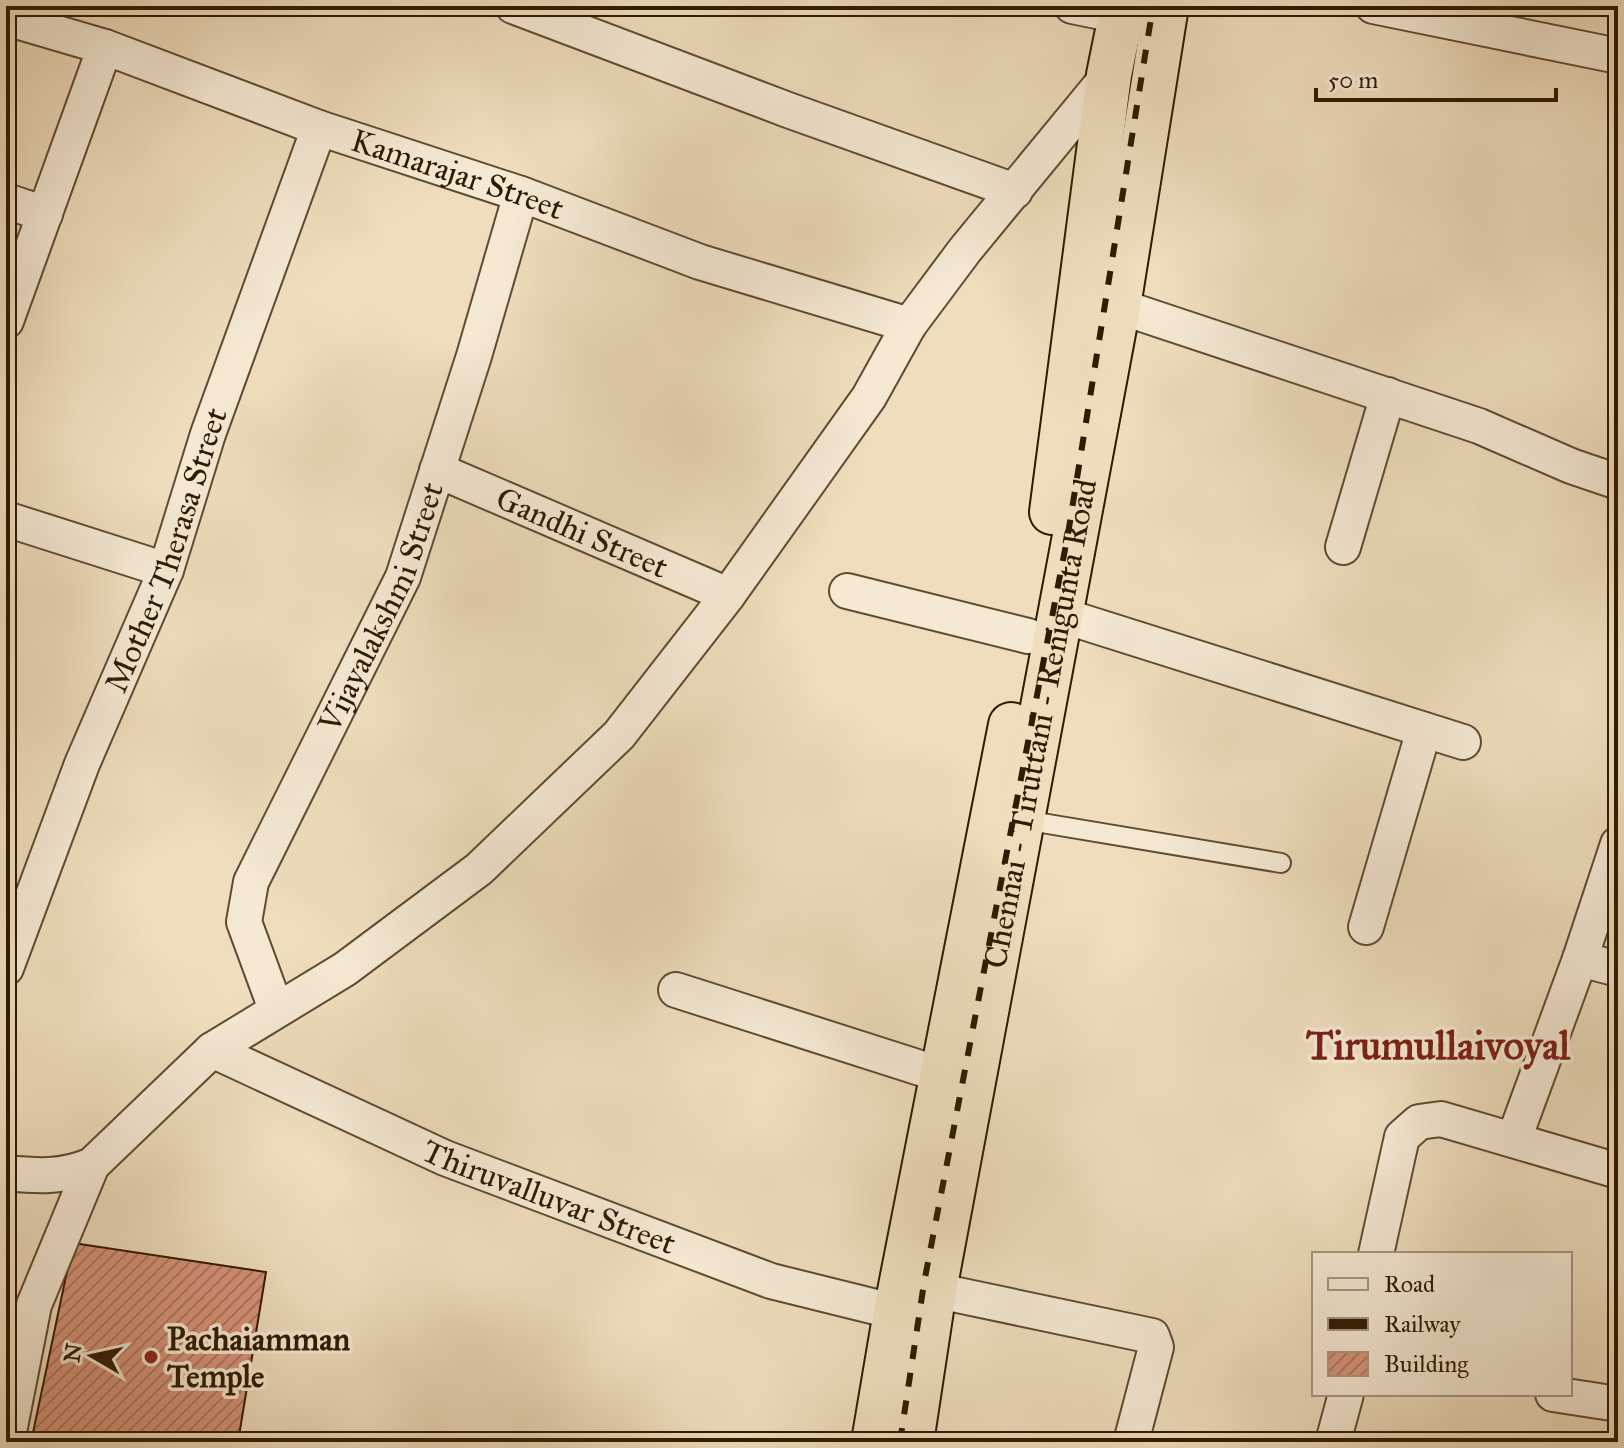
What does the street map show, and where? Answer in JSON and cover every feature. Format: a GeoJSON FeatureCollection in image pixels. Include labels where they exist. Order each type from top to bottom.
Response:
{"type":"FeatureCollection","features":[{"type":"Feature","properties":{"kind":"highway","name":"Chennai - Tiruttani - Renigunta Road"},"geometry":{"type":"LineString","coordinates":[[911,1442],[934,1290],[930,1226],[942,1075],[1118,306],[1166,6]]}},
{"type":"Feature","properties":{"kind":"highway","name":"Chennai - Tiruttani - Renigunta Road"},"geometry":{"type":"LineString","coordinates":[[874,1442],[896,1312],[930,1226],[1024,820],[1045,626],[1055,492],[1109,75],[1122,11]]}},
{"type":"Feature","properties":{"kind":"street"},"geometry":{"type":"LineString","coordinates":[[513,6],[788,110],[1015,191]]}},
{"type":"Feature","properties":{"kind":"street"},"geometry":{"type":"LineString","coordinates":[[1072,6],[1122,11]]}},
{"type":"Feature","properties":{"kind":"street"},"geometry":{"type":"LineString","coordinates":[[1373,6],[1618,56]]}},
{"type":"Feature","properties":{"kind":"street","name":"Kamarajar Street"},"geometry":{"type":"LineString","coordinates":[[6,18],[105,47],[319,128],[521,194],[700,262],[909,325]]}},
{"type":"Feature","properties":{"kind":"street"},"geometry":{"type":"LineString","coordinates":[[6,321],[105,47]]}},
{"type":"Feature","properties":{"kind":"street"},"geometry":{"type":"LineString","coordinates":[[6,1173],[47,1177],[73,1173],[92,1165],[212,1050],[345,969],[479,869],[619,735],[728,595],[869,397],[909,325],[965,250],[1109,75]]}},
{"type":"Feature","properties":{"kind":"street","name":"Mother Therasa Street"},"geometry":{"type":"LineString","coordinates":[[6,968],[82,764],[166,570],[208,434],[319,128]]}},
{"type":"Feature","properties":{"kind":"street","name":"Vijayalakshmi Street"},"geometry":{"type":"LineString","coordinates":[[276,1009],[244,922],[251,882],[392,602],[474,356],[521,194]]}},
{"type":"Feature","properties":{"kind":"street"},"geometry":{"type":"LineString","coordinates":[[6,201],[45,214]]}},
{"type":"Feature","properties":{"kind":"street"},"geometry":{"type":"LineString","coordinates":[[1118,306],[1479,426],[1571,466],[1618,482]]}},
{"type":"Feature","properties":{"kind":"street"},"geometry":{"type":"LineString","coordinates":[[1343,547],[1388,395]]}},
{"type":"Feature","properties":{"kind":"street","name":"Gandhi Street"},"geometry":{"type":"LineString","coordinates":[[437,470],[728,595]]}},
{"type":"Feature","properties":{"kind":"street"},"geometry":{"type":"LineString","coordinates":[[6,519],[166,570]]}},
{"type":"Feature","properties":{"kind":"street"},"geometry":{"type":"LineString","coordinates":[[847,591],[1045,626],[1463,742]]}},
{"type":"Feature","properties":{"kind":"street"},"geometry":{"type":"LineString","coordinates":[[1366,927],[1424,730]]}},
{"type":"Feature","properties":{"kind":"street"},"geometry":{"type":"LineString","coordinates":[[1514,1139],[1618,844]]}},
{"type":"Feature","properties":{"kind":"street"},"geometry":{"type":"LineString","coordinates":[[1580,959],[1618,969]]}},
{"type":"Feature","properties":{"kind":"street"},"geometry":{"type":"LineString","coordinates":[[676,990],[942,1075]]}},
{"type":"Feature","properties":{"kind":"street","name":"Thiruvalluvar Street"},"geometry":{"type":"LineString","coordinates":[[212,1050],[445,1158],[771,1281],[896,1312]]}},
{"type":"Feature","properties":{"kind":"street"},"geometry":{"type":"LineString","coordinates":[[1376,1252],[1402,1137],[1419,1122],[1441,1119],[1618,1171]]}},
{"type":"Feature","properties":{"kind":"street"},"geometry":{"type":"LineString","coordinates":[[7,1442],[34,1305],[92,1165]]}},
{"type":"Feature","properties":{"kind":"street"},"geometry":{"type":"LineString","coordinates":[[934,1290],[1152,1336],[1156,1347],[1131,1442]]}},
{"type":"Feature","properties":{"kind":"street"},"geometry":{"type":"LineString","coordinates":[[1333,1442],[1345,1396]]}},
{"type":"Feature","properties":{"kind":"street"},"geometry":{"type":"LineString","coordinates":[[1566,1396],[1618,1404]]}},
{"type":"Feature","properties":{"kind":"lane"},"geometry":{"type":"LineString","coordinates":[[1024,820],[1281,863]]}},
{"type":"Feature","properties":{"kind":"building","name":"Pachaiamman Temple"},"geometry":{"type":"Polygon","coordinates":[[[73,1243],[266,1272],[238,1442],[31,1442],[73,1243]]]}},
{"type":"Feature","properties":{"kind":"railway"},"geometry":{"type":"LineString","coordinates":[[900,1442],[924,1283],[1068,534],[1153,6]]}},
{"type":"Feature","properties":{"kind":"place","name":"Pachaiamman Temple"},"geometry":{"type":"Point","coordinates":[151,1357]}},
{"type":"Feature","properties":{"kind":"district","name":"Tirumullaivoyal"},"geometry":{"type":"Point","coordinates":[1438,1045]}}]}
